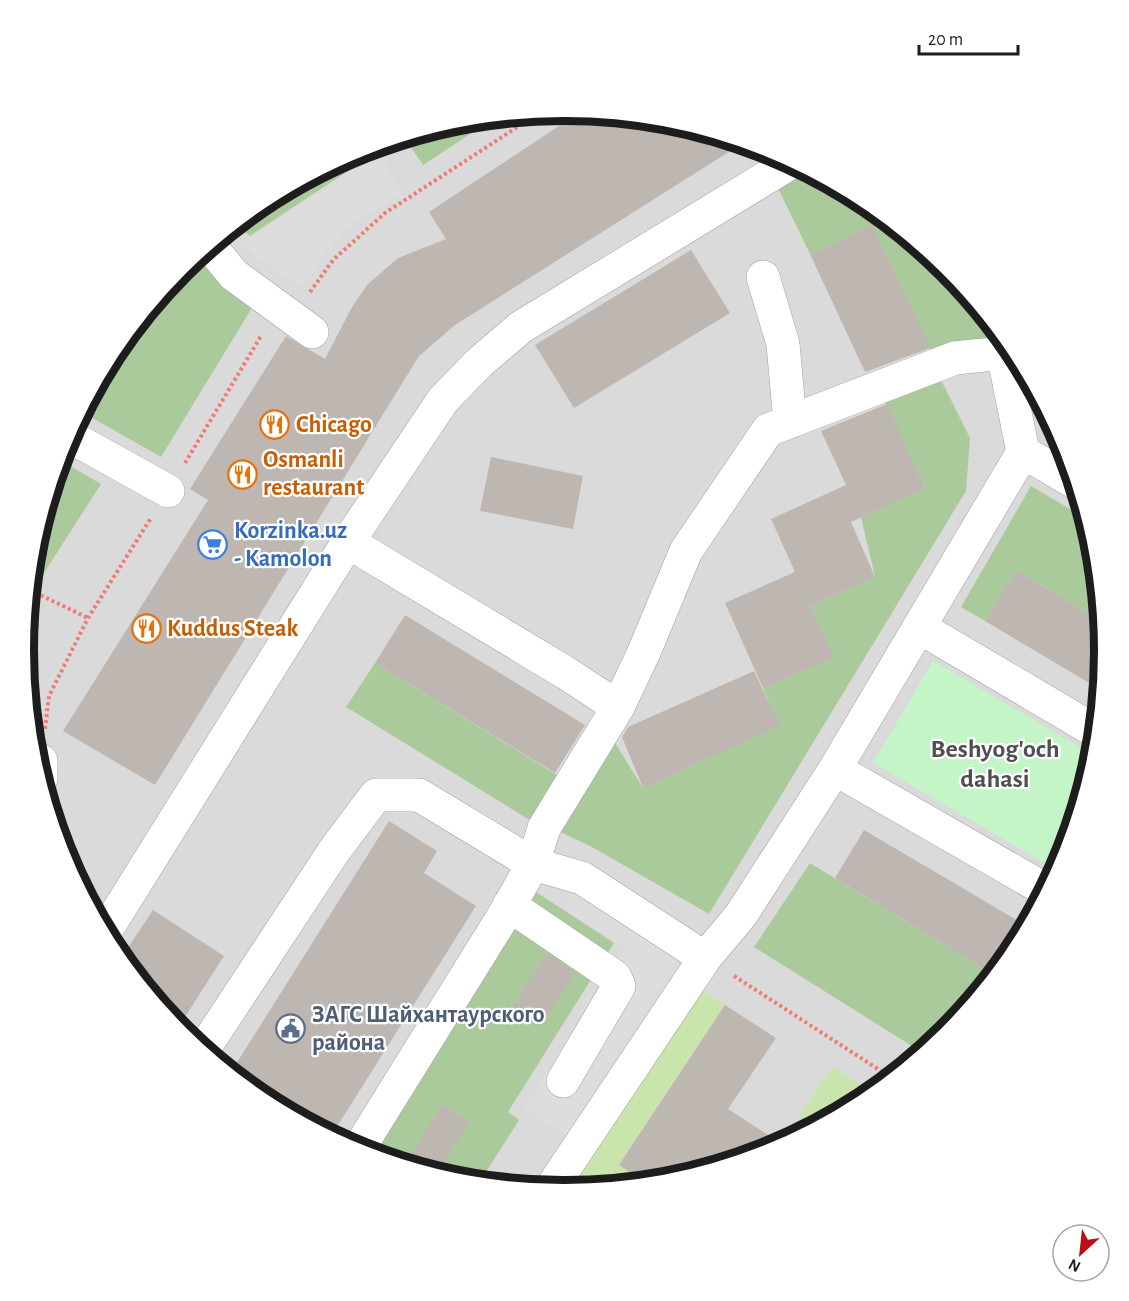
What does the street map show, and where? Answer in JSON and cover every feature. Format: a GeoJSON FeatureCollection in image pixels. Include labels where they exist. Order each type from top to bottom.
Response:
{"type":"FeatureCollection","features":[{"type":"Feature","properties":{"kind":"lane"},"geometry":{"type":"LineString","coordinates":[[111,923],[348,542],[443,400],[480,362],[521,327],[783,168]]}},
{"type":"Feature","properties":{"kind":"lane"},"geometry":{"type":"LineString","coordinates":[[215,252],[234,274],[312,332]]}},
{"type":"Feature","properties":{"kind":"lane"},"geometry":{"type":"LineString","coordinates":[[763,277],[783,344],[790,422]]}},
{"type":"Feature","properties":{"kind":"lane"},"geometry":{"type":"LineString","coordinates":[[364,1141],[533,864],[544,828],[618,707],[644,652],[686,551],[768,430],[955,358],[1001,350]]}},
{"type":"Feature","properties":{"kind":"lane"},"geometry":{"type":"LineString","coordinates":[[557,1180],[705,958],[741,915],[835,769],[1023,452],[1008,361]]}},
{"type":"Feature","properties":{"kind":"lane"},"geometry":{"type":"LineString","coordinates":[[78,441],[168,491]]}},
{"type":"Feature","properties":{"kind":"lane"},"geometry":{"type":"LineString","coordinates":[[1023,452],[1065,476]]}},
{"type":"Feature","properties":{"kind":"lane"},"geometry":{"type":"LineString","coordinates":[[348,542],[566,673],[618,707]]}},
{"type":"Feature","properties":{"kind":"lane"},"geometry":{"type":"LineString","coordinates":[[919,627],[1089,727]]}},
{"type":"Feature","properties":{"kind":"lane"},"geometry":{"type":"LineString","coordinates":[[835,769],[1039,886]]}},
{"type":"Feature","properties":{"kind":"lane"},"geometry":{"type":"LineString","coordinates":[[208,1042],[333,851],[376,795],[419,795],[533,864],[582,878],[705,958]]}},
{"type":"Feature","properties":{"kind":"lane"},"geometry":{"type":"LineString","coordinates":[[509,905],[615,977],[619,986],[563,1081]]}},
{"type":"Feature","properties":{"kind":"path"},"geometry":{"type":"LineString","coordinates":[[38,594],[88,618],[49,696],[44,746]]}},
{"type":"Feature","properties":{"kind":"path"},"geometry":{"type":"LineString","coordinates":[[705,958],[884,1073]]}},
{"type":"Feature","properties":{"kind":"shaded area"},"geometry":{"type":"Polygon","coordinates":[[[530,122],[599,122],[634,125],[702,139],[735,149],[799,175],[830,192],[887,230],[914,252],[963,301],[985,328],[1005,356],[1040,416],[1066,480],[1076,513],[1090,581],[1093,616],[1093,685],[1090,720],[1076,788],[1066,821],[1040,885],[1023,916],[985,973],[963,1000],[914,1049],[887,1071],[859,1091],[799,1126],[735,1152],[702,1162],[634,1176],[599,1179],[564,1180],[495,1176],[427,1162],[394,1152],[330,1126],[299,1109],[242,1071],[215,1049],[166,1000],[144,973],[124,945],[89,885],[63,821],[45,754],[39,720],[34,650],[39,581],[45,547],[63,480],[75,448],[106,385],[144,328],[166,301],[215,252],[242,230],[270,210],[330,175],[394,149],[427,139],[495,125],[530,122]]]}},
{"type":"Feature","properties":{"kind":"shaded area"},"geometry":{"type":"Polygon","coordinates":[[[381,154],[402,194],[360,218],[340,235],[322,255],[307,283],[293,283],[239,244],[381,154]]]}},
{"type":"Feature","properties":{"kind":"shaded area"},"geometry":{"type":"Polygon","coordinates":[[[587,871],[692,938],[566,1135],[524,1108],[626,948],[563,908],[587,871]]]}},
{"type":"Feature","properties":{"kind":"green space"},"geometry":{"type":"Polygon","coordinates":[[[480,128],[423,165],[409,144],[480,128]]]}},
{"type":"Feature","properties":{"kind":"green space"},"geometry":{"type":"Polygon","coordinates":[[[364,160],[250,236],[242,230],[270,210],[330,175],[364,160]]]}},
{"type":"Feature","properties":{"kind":"green space"},"geometry":{"type":"Polygon","coordinates":[[[796,174],[859,210],[914,252],[963,301],[991,337],[930,349],[872,226],[810,254],[776,184],[796,174]]]}},
{"type":"Feature","properties":{"kind":"green space"},"geometry":{"type":"Polygon","coordinates":[[[204,264],[258,298],[161,457],[89,416],[124,356],[144,328],[166,301],[204,264]]]}},
{"type":"Feature","properties":{"kind":"green space"},"geometry":{"type":"Polygon","coordinates":[[[940,378],[970,438],[966,491],[709,914],[592,847],[558,831],[612,738],[643,788],[779,726],[763,688],[833,657],[811,606],[875,577],[861,517],[925,488],[885,402],[940,378]]]}},
{"type":"Feature","properties":{"kind":"green space"},"geometry":{"type":"Polygon","coordinates":[[[69,465],[101,484],[40,576],[53,513],[69,465]]]}},
{"type":"Feature","properties":{"kind":"green space"},"geometry":{"type":"Polygon","coordinates":[[[1031,486],[1076,512],[1090,581],[1093,616],[1016,570],[985,621],[961,607],[1031,486]]]}},
{"type":"Feature","properties":{"kind":"green space"},"geometry":{"type":"Polygon","coordinates":[[[933,661],[1085,750],[1066,821],[1049,865],[873,763],[933,661]]]}},
{"type":"Feature","properties":{"kind":"green space"},"geometry":{"type":"Polygon","coordinates":[[[375,663],[562,778],[533,822],[346,707],[375,663]]]}},
{"type":"Feature","properties":{"kind":"green space"},"geometry":{"type":"Polygon","coordinates":[[[810,863],[987,971],[963,1000],[915,1048],[754,947],[810,863]]]}},
{"type":"Feature","properties":{"kind":"green space"},"geometry":{"type":"Polygon","coordinates":[[[533,890],[614,943],[508,1112],[519,1120],[485,1174],[427,1162],[373,1144],[533,890]]]}},
{"type":"Feature","properties":{"kind":"green space"},"geometry":{"type":"Polygon","coordinates":[[[698,987],[725,1005],[620,1164],[636,1176],[571,1180],[698,987]]]}},
{"type":"Feature","properties":{"kind":"green space"},"geometry":{"type":"Polygon","coordinates":[[[833,1066],[864,1087],[829,1109],[791,1130],[833,1066]]]}},
{"type":"Feature","properties":{"kind":"building"},"geometry":{"type":"Polygon","coordinates":[[[566,121],[634,125],[702,139],[734,149],[455,325],[419,356],[155,785],[63,731],[208,500],[190,489],[286,336],[325,359],[352,307],[367,285],[398,258],[446,239],[429,212],[566,121]]]}},
{"type":"Feature","properties":{"kind":"building"},"geometry":{"type":"Polygon","coordinates":[[[872,225],[930,348],[865,372],[810,254],[872,225]]]}},
{"type":"Feature","properties":{"kind":"building"},"geometry":{"type":"Polygon","coordinates":[[[691,250],[730,313],[574,408],[535,345],[691,250]]]}},
{"type":"Feature","properties":{"kind":"building"},"geometry":{"type":"Polygon","coordinates":[[[887,404],[925,488],[851,522],[875,577],[811,606],[834,657],[763,688],[725,603],[795,572],[771,519],[846,485],[821,431],[887,404]]]}},
{"type":"Feature","properties":{"kind":"building"},"geometry":{"type":"Polygon","coordinates":[[[491,457],[583,476],[573,529],[480,511],[491,457]]]}},
{"type":"Feature","properties":{"kind":"building"},"geometry":{"type":"Polygon","coordinates":[[[1016,570],[1093,616],[1093,685],[985,621],[1016,570]]]}},
{"type":"Feature","properties":{"kind":"building"},"geometry":{"type":"Polygon","coordinates":[[[405,615],[585,725],[555,773],[375,663],[405,615]]]}},
{"type":"Feature","properties":{"kind":"building"},"geometry":{"type":"Polygon","coordinates":[[[754,671],[780,726],[643,788],[622,737],[628,727],[754,671]]]}},
{"type":"Feature","properties":{"kind":"building"},"geometry":{"type":"Polygon","coordinates":[[[389,821],[437,851],[424,873],[476,906],[336,1129],[270,1091],[235,1065],[389,821]]]}},
{"type":"Feature","properties":{"kind":"building"},"geometry":{"type":"Polygon","coordinates":[[[864,830],[1020,922],[987,971],[835,878],[864,830]]]}},
{"type":"Feature","properties":{"kind":"building"},"geometry":{"type":"Polygon","coordinates":[[[153,910],[224,956],[184,1019],[166,1000],[127,949],[153,910]]]}},
{"type":"Feature","properties":{"kind":"building"},"geometry":{"type":"Polygon","coordinates":[[[547,953],[575,973],[540,1027],[511,1009],[547,953]]]}},
{"type":"Feature","properties":{"kind":"building"},"geometry":{"type":"Polygon","coordinates":[[[725,1005],[776,1038],[728,1109],[772,1138],[735,1152],[668,1170],[636,1176],[619,1165],[725,1005]]]}},
{"type":"Feature","properties":{"kind":"building"},"geometry":{"type":"Polygon","coordinates":[[[442,1105],[469,1121],[442,1166],[410,1157],[442,1105]]]}},
{"type":"Feature","properties":{"kind":"place","name":"Chicago"},"geometry":{"type":"Point","coordinates":[275,425]}},
{"type":"Feature","properties":{"kind":"place","name":"Osmanli restaurant"},"geometry":{"type":"Point","coordinates":[242,474]}},
{"type":"Feature","properties":{"kind":"place","name":"Korzinka.uz - Kamolon"},"geometry":{"type":"Point","coordinates":[213,545]}},
{"type":"Feature","properties":{"kind":"place","name":"Kuddus Steak"},"geometry":{"type":"Point","coordinates":[146,629]}},
{"type":"Feature","properties":{"kind":"place","name":"ЗАГС Шайхантаурского района"},"geometry":{"type":"Point","coordinates":[291,1029]}},
{"type":"Feature","properties":{"kind":"district","name":"Beshyog'och dahasi"},"geometry":{"type":"Point","coordinates":[995,764]}}]}
